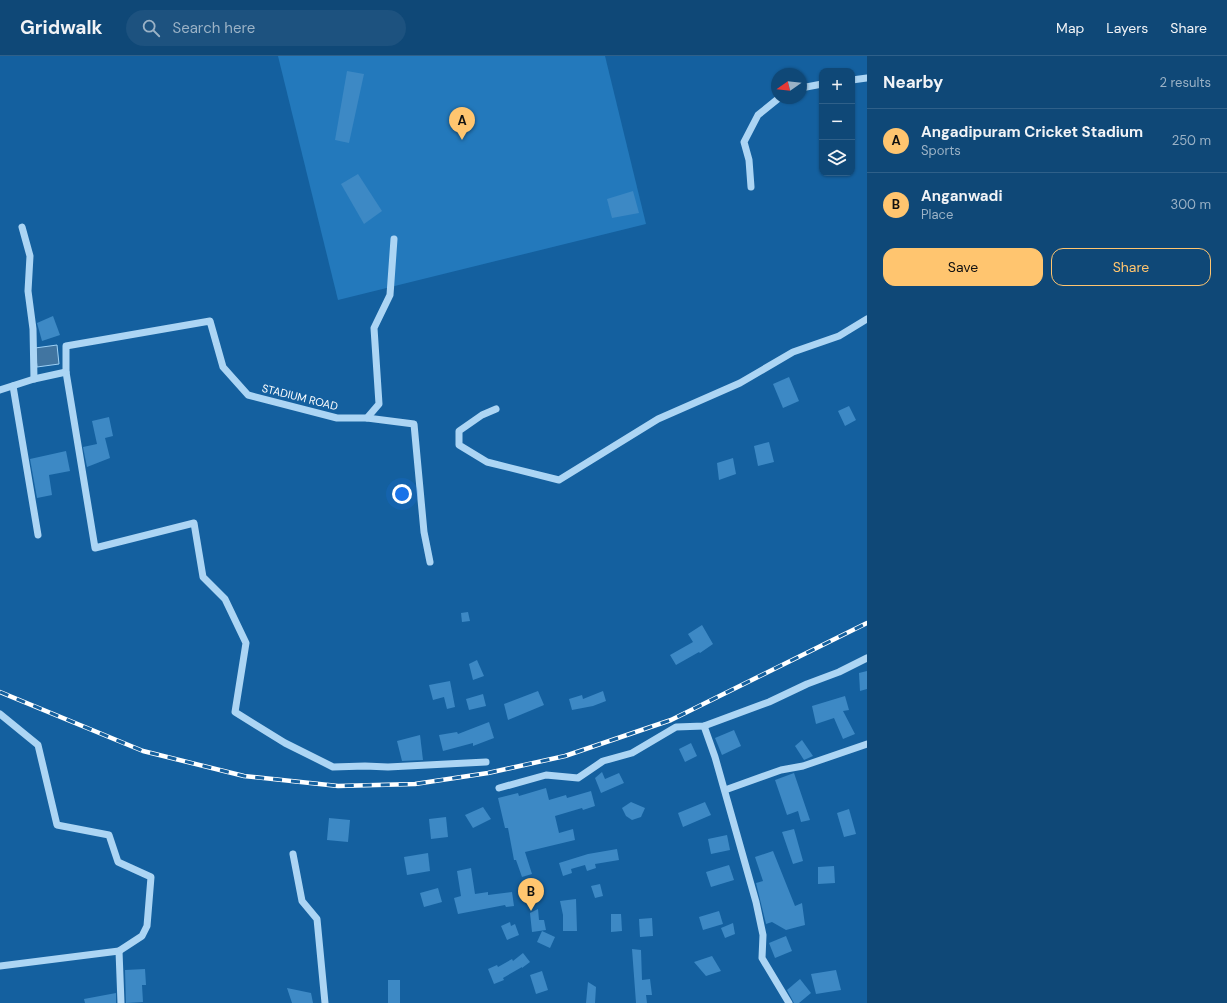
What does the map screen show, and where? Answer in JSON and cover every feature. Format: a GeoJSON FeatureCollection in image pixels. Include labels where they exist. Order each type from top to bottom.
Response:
{"type":"FeatureCollection","features":[{"type":"Feature","properties":{"kind":"street"},"geometry":{"type":"LineString","coordinates":[[855,80],[867,78]]}},
{"type":"Feature","properties":{"kind":"street"},"geometry":{"type":"LineString","coordinates":[[807,87],[819,85]]}},
{"type":"Feature","properties":{"kind":"street"},"geometry":{"type":"LineString","coordinates":[[751,187],[749,160],[744,142],[758,115],[772,104]]}},
{"type":"Feature","properties":{"kind":"street"},"geometry":{"type":"LineString","coordinates":[[22,227],[30,256],[28,291],[33,329],[34,379]]}},
{"type":"Feature","properties":{"kind":"street"},"geometry":{"type":"LineString","coordinates":[[367,418],[380,404],[374,328],[390,295],[394,239]]}},
{"type":"Feature","properties":{"kind":"street"},"geometry":{"type":"LineString","coordinates":[[496,409],[482,415],[459,431],[459,445],[487,462],[559,480],[658,419],[740,383],[793,352],[839,336],[867,319]]}},
{"type":"Feature","properties":{"kind":"street","name":"STADIUM ROAD"},"geometry":{"type":"LineString","coordinates":[[66,372],[66,346],[210,321],[223,367],[248,395],[337,418],[367,418]]}},
{"type":"Feature","properties":{"kind":"street"},"geometry":{"type":"LineString","coordinates":[[0,390],[34,379],[66,372],[95,548],[194,523],[203,577],[225,599],[246,643],[235,712],[285,743],[333,768],[486,762]]}},
{"type":"Feature","properties":{"kind":"street"},"geometry":{"type":"LineString","coordinates":[[13,386],[38,535]]}},
{"type":"Feature","properties":{"kind":"street"},"geometry":{"type":"LineString","coordinates":[[367,418],[414,424],[424,532],[430,562]]}},
{"type":"Feature","properties":{"kind":"street"},"geometry":{"type":"LineString","coordinates":[[498,788],[546,775],[578,778],[603,761],[632,753],[676,726],[704,726],[769,702],[807,684],[839,672],[867,658]]}},
{"type":"Feature","properties":{"kind":"street"},"geometry":{"type":"LineString","coordinates":[[0,714],[38,746],[56,825],[109,835],[118,862],[151,877],[147,926],[142,936],[119,951],[0,966]]}},
{"type":"Feature","properties":{"kind":"street"},"geometry":{"type":"LineString","coordinates":[[704,726],[725,790],[754,895],[763,935],[762,958],[789,1003]]}},
{"type":"Feature","properties":{"kind":"street"},"geometry":{"type":"LineString","coordinates":[[725,790],[781,770],[803,766],[867,744]]}},
{"type":"Feature","properties":{"kind":"street"},"geometry":{"type":"LineString","coordinates":[[293,854],[302,901],[317,918],[325,1003]]}},
{"type":"Feature","properties":{"kind":"street"},"geometry":{"type":"LineString","coordinates":[[119,951],[121,1003]]}},
{"type":"Feature","properties":{"kind":"shaded area"},"geometry":{"type":"Polygon","coordinates":[[[278,56],[605,56],[646,224],[338,300],[278,56]]]}},
{"type":"Feature","properties":{"kind":"shaded area"},"geometry":{"type":"Polygon","coordinates":[[[57,345],[59,364],[37,367],[35,348],[57,345]]]}},
{"type":"Feature","properties":{"kind":"building"},"geometry":{"type":"Polygon","coordinates":[[[347,71],[364,74],[349,143],[335,140],[347,71]]]}},
{"type":"Feature","properties":{"kind":"building"},"geometry":{"type":"Polygon","coordinates":[[[358,174],[382,211],[364,224],[341,184],[358,174]]]}},
{"type":"Feature","properties":{"kind":"building"},"geometry":{"type":"Polygon","coordinates":[[[633,191],[639,213],[612,218],[607,199],[633,191]]]}},
{"type":"Feature","properties":{"kind":"building"},"geometry":{"type":"Polygon","coordinates":[[[53,316],[60,335],[42,341],[37,323],[53,316]]]}},
{"type":"Feature","properties":{"kind":"building"},"geometry":{"type":"Polygon","coordinates":[[[789,377],[799,401],[783,408],[773,384],[789,377]]]}},
{"type":"Feature","properties":{"kind":"building"},"geometry":{"type":"Polygon","coordinates":[[[849,406],[856,420],[845,426],[838,411],[849,406]]]}},
{"type":"Feature","properties":{"kind":"building"},"geometry":{"type":"Polygon","coordinates":[[[109,417],[113,436],[105,438],[110,458],[87,467],[83,447],[97,444],[92,421],[109,417]]]}},
{"type":"Feature","properties":{"kind":"building"},"geometry":{"type":"Polygon","coordinates":[[[769,442],[774,462],[758,466],[754,446],[769,442]]]}},
{"type":"Feature","properties":{"kind":"building"},"geometry":{"type":"Polygon","coordinates":[[[66,451],[70,471],[49,475],[52,495],[37,498],[30,459],[66,451]]]}},
{"type":"Feature","properties":{"kind":"building"},"geometry":{"type":"Polygon","coordinates":[[[733,458],[736,474],[719,480],[717,463],[733,458]]]}},
{"type":"Feature","properties":{"kind":"building"},"geometry":{"type":"Polygon","coordinates":[[[468,612],[470,621],[462,622],[461,613],[468,612]]]}},
{"type":"Feature","properties":{"kind":"building"},"geometry":{"type":"Polygon","coordinates":[[[702,625],[713,644],[700,653],[699,652],[676,665],[670,655],[693,642],[688,634],[702,625]]]}},
{"type":"Feature","properties":{"kind":"building"},"geometry":{"type":"Polygon","coordinates":[[[477,660],[484,676],[473,680],[469,664],[477,660]]]}},
{"type":"Feature","properties":{"kind":"building"},"geometry":{"type":"Polygon","coordinates":[[[867,671],[867,689],[860,691],[859,673],[867,671]]]}},
{"type":"Feature","properties":{"kind":"building"},"geometry":{"type":"Polygon","coordinates":[[[450,681],[455,707],[447,709],[444,697],[433,700],[429,685],[450,681]]]}},
{"type":"Feature","properties":{"kind":"building"},"geometry":{"type":"Polygon","coordinates":[[[538,691],[544,705],[508,720],[504,704],[538,691]]]}},
{"type":"Feature","properties":{"kind":"building"},"geometry":{"type":"Polygon","coordinates":[[[603,691],[606,701],[593,706],[572,710],[569,699],[582,695],[583,699],[603,691]]]}},
{"type":"Feature","properties":{"kind":"building"},"geometry":{"type":"Polygon","coordinates":[[[483,694],[486,706],[469,710],[466,699],[483,694]]]}},
{"type":"Feature","properties":{"kind":"building"},"geometry":{"type":"Polygon","coordinates":[[[845,696],[849,710],[843,711],[855,734],[843,739],[834,718],[816,724],[812,706],[845,696]]]}},
{"type":"Feature","properties":{"kind":"building"},"geometry":{"type":"Polygon","coordinates":[[[489,722],[494,738],[473,746],[473,743],[443,751],[439,735],[457,732],[458,734],[489,722]]]}},
{"type":"Feature","properties":{"kind":"building"},"geometry":{"type":"Polygon","coordinates":[[[734,730],[741,746],[722,755],[715,738],[734,730]]]}},
{"type":"Feature","properties":{"kind":"building"},"geometry":{"type":"Polygon","coordinates":[[[420,735],[423,760],[402,761],[397,741],[420,735]]]}},
{"type":"Feature","properties":{"kind":"building"},"geometry":{"type":"Polygon","coordinates":[[[802,740],[813,756],[804,760],[795,746],[802,740]]]}},
{"type":"Feature","properties":{"kind":"building"},"geometry":{"type":"Polygon","coordinates":[[[691,743],[697,756],[685,762],[679,749],[691,743]]]}},
{"type":"Feature","properties":{"kind":"building"},"geometry":{"type":"Polygon","coordinates":[[[602,772],[605,779],[619,773],[624,783],[601,793],[595,778],[602,772]]]}},
{"type":"Feature","properties":{"kind":"building"},"geometry":{"type":"Polygon","coordinates":[[[794,773],[810,820],[801,822],[798,811],[787,815],[775,780],[794,773]]]}},
{"type":"Feature","properties":{"kind":"building"},"geometry":{"type":"Polygon","coordinates":[[[546,788],[549,800],[566,795],[567,798],[591,791],[595,806],[583,810],[582,808],[555,816],[559,833],[573,829],[575,840],[525,852],[532,874],[522,877],[516,860],[514,860],[508,828],[505,828],[498,798],[518,793],[519,796],[546,788]]]}},
{"type":"Feature","properties":{"kind":"building"},"geometry":{"type":"Polygon","coordinates":[[[631,802],[645,808],[641,817],[632,820],[626,816],[622,808],[631,802]]]}},
{"type":"Feature","properties":{"kind":"building"},"geometry":{"type":"Polygon","coordinates":[[[705,802],[711,815],[683,827],[678,813],[705,802]]]}},
{"type":"Feature","properties":{"kind":"building"},"geometry":{"type":"Polygon","coordinates":[[[483,807],[491,819],[473,828],[465,815],[483,807]]]}},
{"type":"Feature","properties":{"kind":"building"},"geometry":{"type":"Polygon","coordinates":[[[849,809],[856,834],[844,837],[837,813],[849,809]]]}},
{"type":"Feature","properties":{"kind":"building"},"geometry":{"type":"Polygon","coordinates":[[[446,817],[448,837],[431,839],[429,819],[446,817]]]}},
{"type":"Feature","properties":{"kind":"building"},"geometry":{"type":"Polygon","coordinates":[[[329,818],[350,820],[348,842],[327,840],[329,818]]]}},
{"type":"Feature","properties":{"kind":"building"},"geometry":{"type":"Polygon","coordinates":[[[794,829],[803,861],[793,864],[782,832],[794,829]]]}},
{"type":"Feature","properties":{"kind":"building"},"geometry":{"type":"Polygon","coordinates":[[[727,835],[730,850],[711,854],[708,839],[727,835]]]}},
{"type":"Feature","properties":{"kind":"building"},"geometry":{"type":"Polygon","coordinates":[[[617,849],[619,860],[595,864],[596,868],[587,871],[585,865],[571,869],[572,873],[563,876],[559,863],[588,854],[617,849]]]}},
{"type":"Feature","properties":{"kind":"building"},"geometry":{"type":"Polygon","coordinates":[[[773,851],[795,906],[802,903],[805,925],[786,930],[772,922],[766,924],[756,883],[763,881],[755,857],[773,851]]]}},
{"type":"Feature","properties":{"kind":"building"},"geometry":{"type":"Polygon","coordinates":[[[428,853],[430,871],[407,875],[404,857],[428,853]]]}},
{"type":"Feature","properties":{"kind":"building"},"geometry":{"type":"Polygon","coordinates":[[[729,865],[734,880],[711,887],[706,872],[729,865]]]}},
{"type":"Feature","properties":{"kind":"building"},"geometry":{"type":"Polygon","coordinates":[[[834,866],[835,883],[818,884],[818,867],[834,866]]]}},
{"type":"Feature","properties":{"kind":"building"},"geometry":{"type":"Polygon","coordinates":[[[471,868],[475,894],[488,892],[488,895],[512,892],[514,906],[506,907],[505,905],[458,914],[454,898],[461,896],[457,871],[471,868]]]}},
{"type":"Feature","properties":{"kind":"building"},"geometry":{"type":"Polygon","coordinates":[[[600,884],[603,896],[595,898],[591,886],[600,884]]]}},
{"type":"Feature","properties":{"kind":"building"},"geometry":{"type":"Polygon","coordinates":[[[438,888],[442,902],[424,907],[420,893],[438,888]]]}},
{"type":"Feature","properties":{"kind":"building"},"geometry":{"type":"Polygon","coordinates":[[[576,899],[577,931],[563,931],[563,915],[560,901],[576,899]]]}},
{"type":"Feature","properties":{"kind":"building"},"geometry":{"type":"Polygon","coordinates":[[[538,909],[539,920],[544,920],[546,930],[532,932],[530,913],[538,909]]]}},
{"type":"Feature","properties":{"kind":"building"},"geometry":{"type":"Polygon","coordinates":[[[719,911],[723,924],[703,930],[699,917],[719,911]]]}},
{"type":"Feature","properties":{"kind":"building"},"geometry":{"type":"Polygon","coordinates":[[[611,914],[621,914],[622,931],[611,932],[611,914]]]}},
{"type":"Feature","properties":{"kind":"building"},"geometry":{"type":"Polygon","coordinates":[[[652,918],[653,936],[640,937],[639,919],[652,918]]]}},
{"type":"Feature","properties":{"kind":"building"},"geometry":{"type":"Polygon","coordinates":[[[510,922],[511,926],[515,924],[519,935],[507,940],[501,926],[510,922]]]}},
{"type":"Feature","properties":{"kind":"building"},"geometry":{"type":"Polygon","coordinates":[[[733,923],[735,934],[725,938],[721,928],[733,923]]]}},
{"type":"Feature","properties":{"kind":"building"},"geometry":{"type":"Polygon","coordinates":[[[542,931],[555,937],[550,948],[537,942],[542,931]]]}},
{"type":"Feature","properties":{"kind":"building"},"geometry":{"type":"Polygon","coordinates":[[[786,936],[792,951],[775,958],[769,943],[786,936]]]}},
{"type":"Feature","properties":{"kind":"building"},"geometry":{"type":"Polygon","coordinates":[[[632,949],[641,950],[642,980],[650,979],[652,995],[646,995],[647,1003],[636,1003],[632,949]]]}},
{"type":"Feature","properties":{"kind":"building"},"geometry":{"type":"Polygon","coordinates":[[[523,953],[530,962],[503,978],[504,980],[494,984],[488,969],[497,965],[498,967],[512,959],[513,961],[523,953]]]}},
{"type":"Feature","properties":{"kind":"building"},"geometry":{"type":"Polygon","coordinates":[[[712,956],[721,971],[706,976],[694,962],[712,956]]]}},
{"type":"Feature","properties":{"kind":"building"},"geometry":{"type":"Polygon","coordinates":[[[145,969],[146,985],[142,985],[143,1002],[126,1003],[125,970],[145,969]]]}},
{"type":"Feature","properties":{"kind":"building"},"geometry":{"type":"Polygon","coordinates":[[[836,970],[841,990],[816,994],[811,974],[836,970]]]}},
{"type":"Feature","properties":{"kind":"building"},"geometry":{"type":"Polygon","coordinates":[[[542,971],[548,990],[536,994],[530,975],[542,971]]]}},
{"type":"Feature","properties":{"kind":"building"},"geometry":{"type":"Polygon","coordinates":[[[800,979],[811,993],[799,1003],[794,1003],[787,990],[800,979]]]}},
{"type":"Feature","properties":{"kind":"building"},"geometry":{"type":"Polygon","coordinates":[[[388,980],[400,980],[400,1003],[388,1003],[388,980]]]}},
{"type":"Feature","properties":{"kind":"building"},"geometry":{"type":"Polygon","coordinates":[[[588,982],[596,987],[595,1003],[586,1003],[588,982]]]}},
{"type":"Feature","properties":{"kind":"building"},"geometry":{"type":"Polygon","coordinates":[[[287,988],[311,993],[313,1003],[292,1003],[287,988]]]}},
{"type":"Feature","properties":{"kind":"building"},"geometry":{"type":"Polygon","coordinates":[[[116,993],[116,1003],[85,1003],[84,999],[116,993]]]}},
{"type":"Feature","properties":{"kind":"railway"},"geometry":{"type":"LineString","coordinates":[[0,692],[143,751],[244,776],[338,786],[415,784],[488,773],[565,756],[671,720],[867,623]]}},
{"type":"Feature","properties":{"kind":"place","name":"Angadipuram Cricket Stadium"},"geometry":{"type":"Point","coordinates":[462,140]}},
{"type":"Feature","properties":{"kind":"place","name":"Anganwadi"},"geometry":{"type":"Point","coordinates":[531,911]}}]}
